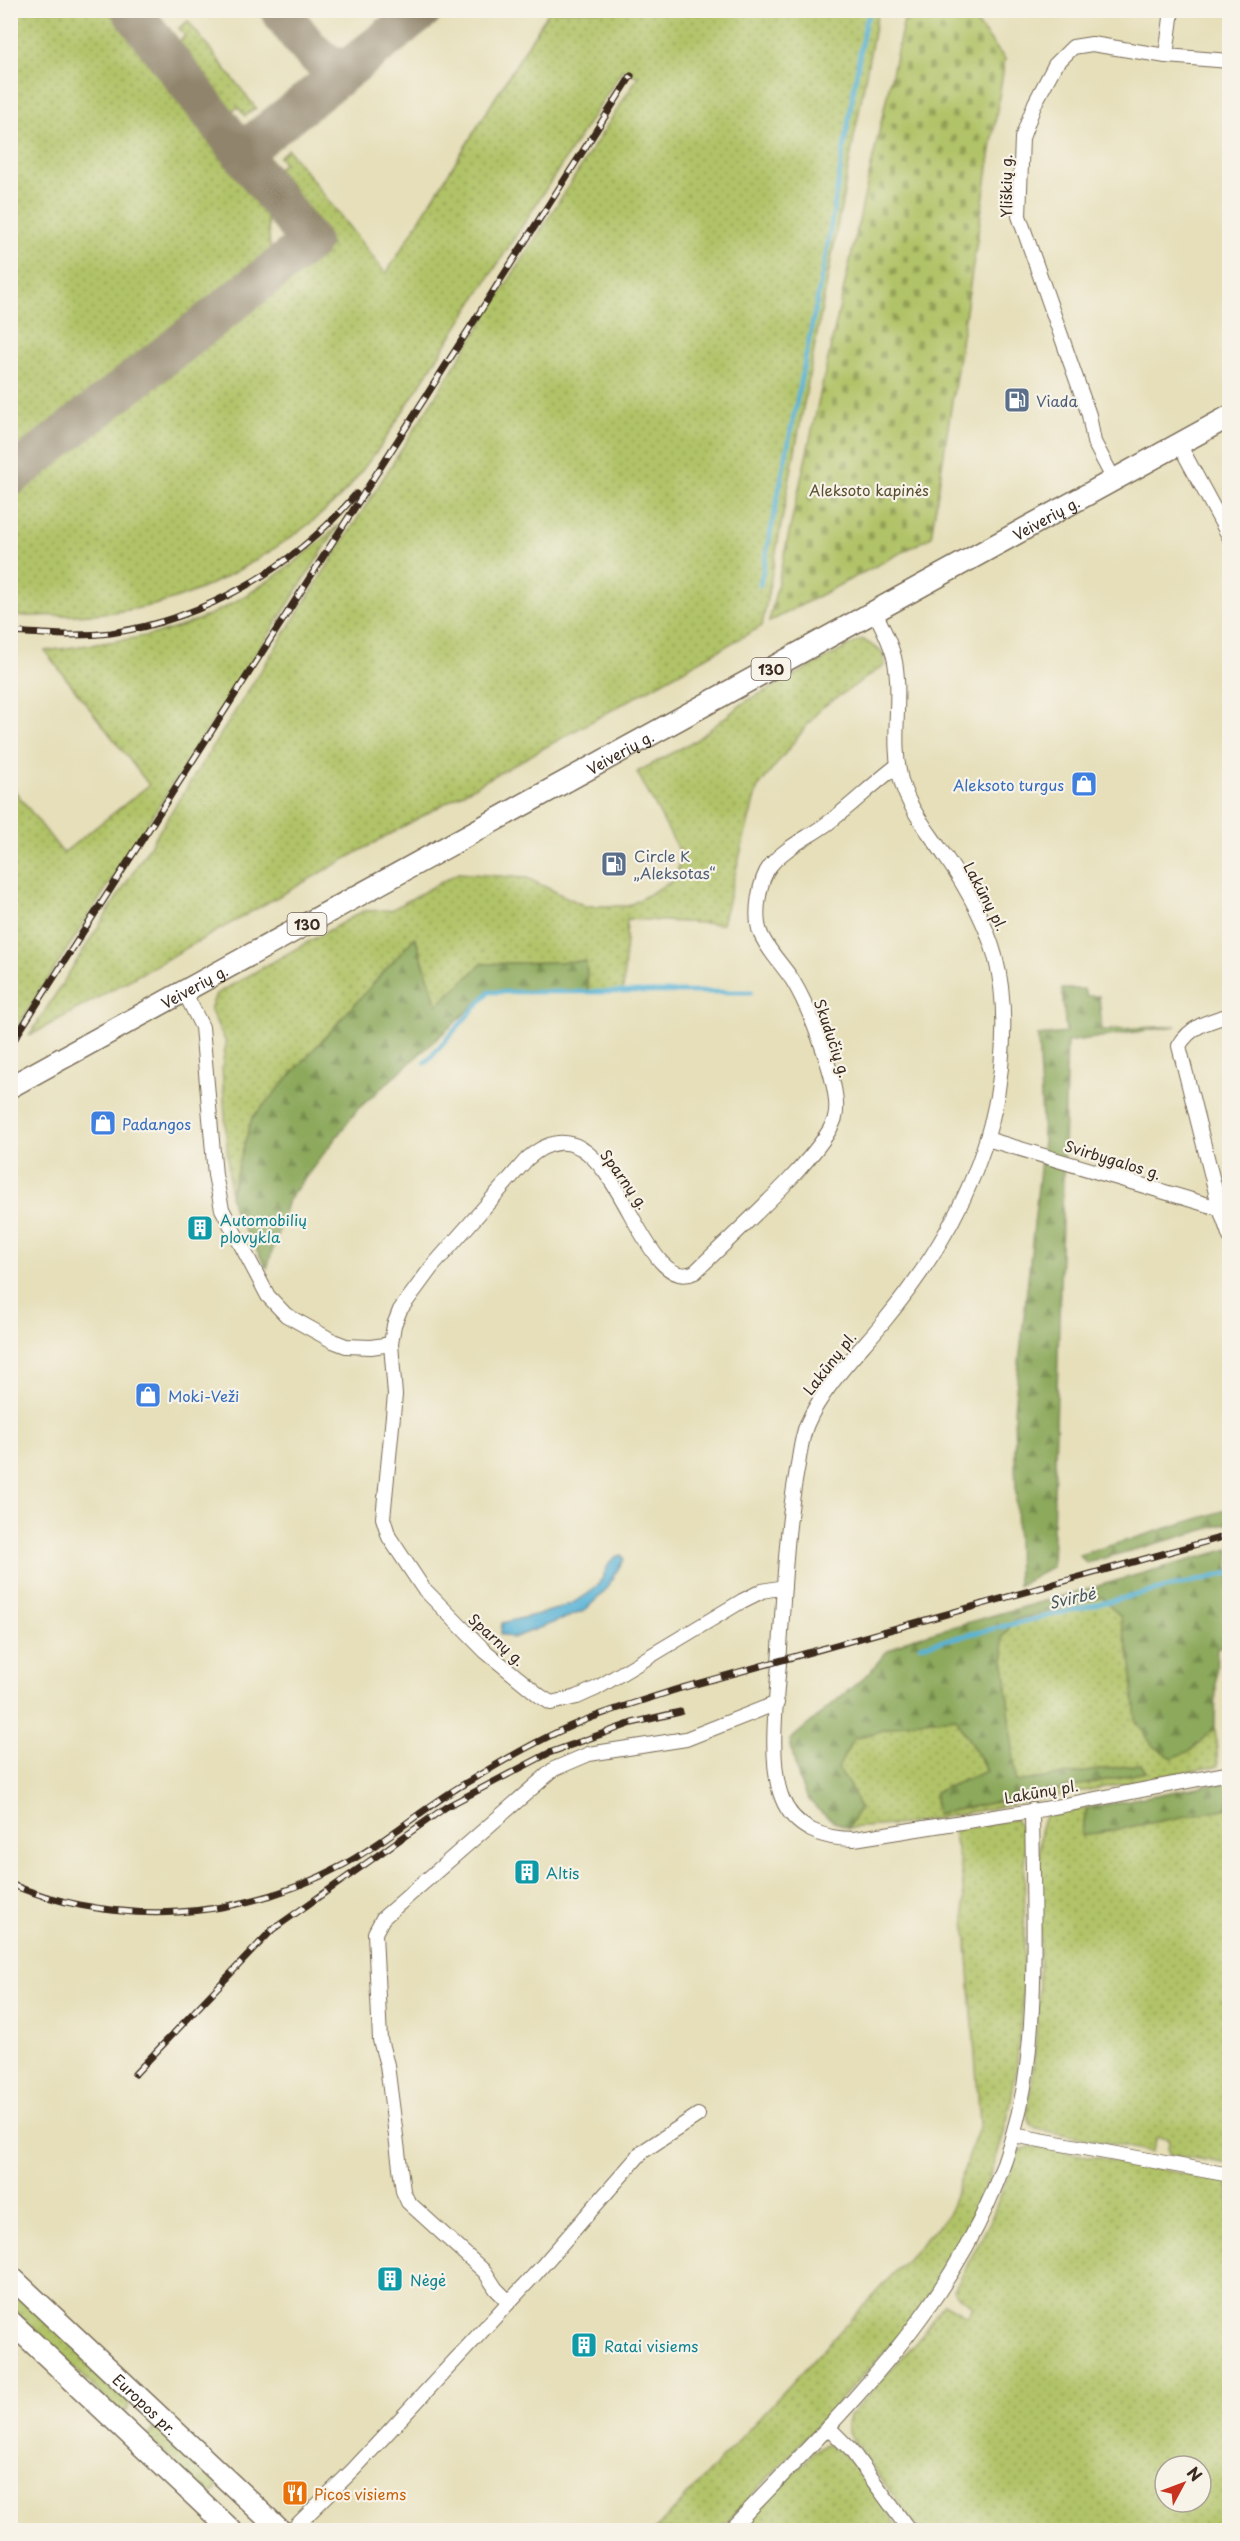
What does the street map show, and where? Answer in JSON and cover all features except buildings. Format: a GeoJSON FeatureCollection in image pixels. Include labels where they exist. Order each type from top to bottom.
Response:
{"type":"FeatureCollection","features":[{"type":"Feature","properties":{"kind":"main road","name":"Veiverių g."},"geometry":{"type":"LineString","coordinates":[[10,1087],[1230,416]]}},
{"type":"Feature","properties":{"kind":"main road","name":"Europos pr."},"geometry":{"type":"LineString","coordinates":[[10,2276],[280,2530]]}},
{"type":"Feature","properties":{"kind":"main road"},"geometry":{"type":"LineString","coordinates":[[10,2321],[231,2530]]}},
{"type":"Feature","properties":{"kind":"main road"},"geometry":{"type":"LineString","coordinates":[[129,2433],[152,2409]]}},
{"type":"Feature","properties":{"kind":"street"},"geometry":{"type":"LineString","coordinates":[[1166,56],[1172,10]]}},
{"type":"Feature","properties":{"kind":"street","name":"Yliškių g."},"geometry":{"type":"LineString","coordinates":[[1114,480],[1094,442],[1089,415],[1019,216],[1022,138],[1035,103],[1055,65],[1072,47],[1092,44],[1166,56],[1230,61]]}},
{"type":"Feature","properties":{"kind":"street"},"geometry":{"type":"LineString","coordinates":[[1179,444],[1230,538]]}},
{"type":"Feature","properties":{"kind":"street","name":"Lakūnų pl."},"geometry":{"type":"LineString","coordinates":[[875,612],[894,659],[898,765],[908,802],[964,884],[986,924],[998,957],[1004,1022],[998,1090],[987,1139],[968,1192],[942,1244],[911,1289],[826,1392],[805,1428],[794,1484],[784,1587],[777,1703],[775,1762],[783,1801],[805,1827],[819,1835],[834,1839],[874,1837],[1230,1773]]}},
{"type":"Feature","properties":{"kind":"street","name":"Skudučių g."},"geometry":{"type":"LineString","coordinates":[[695,1272],[811,1155],[834,1120],[836,1110],[836,1098],[812,1021],[794,983],[760,933],[759,903],[768,868],[779,857],[829,822],[898,765]]}},
{"type":"Feature","properties":{"kind":"street"},"geometry":{"type":"LineString","coordinates":[[184,992],[202,1027],[215,1175],[222,1209],[268,1296],[286,1315],[333,1341],[346,1346],[371,1347],[391,1344]]}},
{"type":"Feature","properties":{"kind":"street"},"geometry":{"type":"LineString","coordinates":[[1230,1015],[1194,1028],[1185,1034],[1179,1046],[1225,1210],[1230,1237]]}},
{"type":"Feature","properties":{"kind":"street","name":"Svirbygalos g."},"geometry":{"type":"LineString","coordinates":[[987,1139],[1225,1210]]}},
{"type":"Feature","properties":{"kind":"street","name":"Sparnų g."},"geometry":{"type":"LineString","coordinates":[[695,1272],[687,1276],[669,1269],[651,1248],[600,1166],[573,1143],[552,1143],[539,1149],[527,1159],[431,1268],[400,1310],[391,1344],[395,1395],[383,1518],[389,1537],[409,1571],[449,1617],[540,1696],[552,1703],[577,1697],[597,1688],[742,1600],[762,1590],[784,1587]]}},
{"type":"Feature","properties":{"kind":"street"},"geometry":{"type":"LineString","coordinates":[[509,2302],[496,2289],[485,2272],[408,2202],[403,2191],[387,2065],[380,2040],[375,1932],[383,1918],[554,1769],[589,1754],[624,1746],[686,1739],[777,1703]]}},
{"type":"Feature","properties":{"kind":"street"},"geometry":{"type":"LineString","coordinates":[[730,2530],[882,2369],[936,2299],[963,2256],[986,2208],[1012,2134],[1024,2087],[1031,2016],[1032,1810]]}},
{"type":"Feature","properties":{"kind":"street"},"geometry":{"type":"LineString","coordinates":[[292,2530],[353,2470],[509,2302],[642,2152],[698,2115]]}},
{"type":"Feature","properties":{"kind":"street"},"geometry":{"type":"LineString","coordinates":[[1012,2134],[1230,2175]]}},
{"type":"Feature","properties":{"kind":"street"},"geometry":{"type":"LineString","coordinates":[[828,2427],[851,2450],[909,2530]]}},
{"type":"Feature","properties":{"kind":"green space"},"geometry":{"type":"Polygon","coordinates":[[[11,10],[114,11],[266,207],[271,257],[11,458],[11,10]]]}},
{"type":"Feature","properties":{"kind":"green space"},"geometry":{"type":"Polygon","coordinates":[[[549,11],[878,11],[762,626],[29,1036],[638,77],[623,69],[378,450],[355,480],[325,511],[268,553],[226,577],[166,602],[104,613],[19,616],[11,604],[11,491],[331,245],[274,171],[284,163],[279,157],[288,149],[386,274],[549,11]]]}},
{"type":"Feature","properties":{"kind":"green space","name":"Aleksoto kapinės"},"geometry":{"type":"Polygon","coordinates":[[[906,11],[967,11],[1005,59],[931,537],[769,622],[906,11]]]}},
{"type":"Feature","properties":{"kind":"green space"},"geometry":{"type":"Polygon","coordinates":[[[188,21],[256,108],[245,116],[238,107],[230,113],[176,44],[185,36],[179,28],[188,21]]]}},
{"type":"Feature","properties":{"kind":"green space"},"geometry":{"type":"Polygon","coordinates":[[[339,525],[11,1037],[11,786],[63,853],[149,785],[45,651],[150,635],[201,619],[275,576],[339,525]]]}},
{"type":"Feature","properties":{"kind":"green space"},"geometry":{"type":"Polygon","coordinates":[[[862,639],[882,652],[885,665],[820,709],[757,789],[722,924],[627,919],[623,992],[588,992],[586,961],[482,964],[437,1005],[416,938],[252,1118],[230,1195],[222,1068],[226,1043],[210,1009],[216,994],[363,911],[391,910],[458,873],[527,878],[585,906],[628,906],[676,879],[681,854],[637,772],[696,740],[745,702],[862,639]]]}},
{"type":"Feature","properties":{"kind":"green space"},"geometry":{"type":"Polygon","coordinates":[[[415,937],[437,1005],[482,964],[586,961],[588,992],[489,992],[358,1109],[288,1200],[267,1268],[234,1212],[230,1195],[252,1118],[415,937]]]}},
{"type":"Feature","properties":{"kind":"green space"},"geometry":{"type":"Polygon","coordinates":[[[1062,989],[1084,989],[1086,996],[1099,996],[1102,1030],[1176,1026],[1067,1042],[1052,1567],[1018,1586],[1014,1409],[1043,1141],[1038,1036],[1066,1033],[1062,989]]]}},
{"type":"Feature","properties":{"kind":"green space"},"geometry":{"type":"Polygon","coordinates":[[[1229,1509],[1229,1523],[1087,1563],[1079,1555],[1229,1509]]]}},
{"type":"Feature","properties":{"kind":"green space"},"geometry":{"type":"Polygon","coordinates":[[[1229,1549],[1229,1646],[1217,1647],[1215,1727],[1190,1751],[1172,1758],[1152,1745],[1136,1721],[1131,1664],[1120,1616],[1102,1597],[1015,1620],[1002,1638],[1016,1782],[1141,1764],[1146,1772],[936,1814],[935,1792],[987,1771],[956,1718],[910,1722],[853,1739],[838,1768],[854,1793],[859,1809],[848,1828],[821,1812],[805,1793],[796,1770],[790,1740],[870,1672],[886,1652],[909,1639],[1229,1549]]]}},
{"type":"Feature","properties":{"kind":"green space"},"geometry":{"type":"Polygon","coordinates":[[[1102,1597],[1120,1616],[1131,1664],[1190,1751],[1215,1727],[1218,1766],[907,1824],[848,1828],[859,1809],[838,1768],[853,1739],[910,1722],[956,1718],[987,1771],[935,1792],[936,1814],[1146,1772],[1140,1764],[1016,1782],[1002,1638],[1014,1620],[1102,1597]]]}},
{"type":"Feature","properties":{"kind":"green space"},"geometry":{"type":"Polygon","coordinates":[[[1229,1781],[1229,1808],[1081,1836],[1087,1808],[1229,1781]]]}},
{"type":"Feature","properties":{"kind":"green space"},"geometry":{"type":"Polygon","coordinates":[[[1087,1808],[1081,1836],[1229,1808],[1229,2164],[1170,2154],[1169,2139],[1157,2137],[1152,2152],[1037,2129],[1029,2122],[1027,2113],[1038,2008],[1040,1831],[1045,1816],[1087,1808]]]}},
{"type":"Feature","properties":{"kind":"green space"},"geometry":{"type":"Polygon","coordinates":[[[1015,1819],[1025,1833],[1024,1967],[1020,2035],[1011,2101],[1004,2132],[995,2162],[970,2222],[939,2278],[904,2331],[720,2530],[655,2530],[948,2215],[980,2124],[962,1875],[953,1830],[1015,1819]]]}},
{"type":"Feature","properties":{"kind":"green space"},"geometry":{"type":"Polygon","coordinates":[[[1033,2146],[1229,2182],[1229,2530],[918,2530],[848,2433],[849,2416],[918,2340],[944,2303],[967,2316],[973,2306],[955,2294],[954,2290],[990,2222],[1015,2158],[1021,2150],[1033,2146]]]}},
{"type":"Feature","properties":{"kind":"green space"},"geometry":{"type":"Polygon","coordinates":[[[10,2286],[130,2401],[127,2411],[120,2412],[11,2308],[10,2286]]]}},
{"type":"Feature","properties":{"kind":"green space"},"geometry":{"type":"Polygon","coordinates":[[[153,2428],[158,2428],[218,2485],[214,2493],[208,2495],[151,2441],[149,2436],[153,2428]]]}},
{"type":"Feature","properties":{"kind":"green space"},"geometry":{"type":"Polygon","coordinates":[[[825,2445],[845,2456],[855,2467],[900,2530],[739,2530],[814,2451],[825,2445]]]}},
{"type":"Feature","properties":{"kind":"water"},"geometry":{"type":"Polygon","coordinates":[[[622,1555],[624,1559],[604,1592],[584,1611],[513,1638],[501,1634],[502,1623],[564,1606],[587,1594],[600,1582],[612,1559],[622,1555]]]}},
{"type":"Feature","properties":{"kind":"waterway"},"geometry":{"type":"LineString","coordinates":[[760,585],[825,260],[865,23],[872,10]]}},
{"type":"Feature","properties":{"kind":"waterway"},"geometry":{"type":"LineString","coordinates":[[425,1063],[489,992],[751,992]]}},
{"type":"Feature","properties":{"kind":"waterway","name":"Svirbė"},"geometry":{"type":"LineString","coordinates":[[920,1646],[1230,1573]]}},
{"type":"Feature","properties":{"kind":"taxiway"},"geometry":{"type":"LineString","coordinates":[[10,477],[310,242],[131,10]]}},
{"type":"Feature","properties":{"kind":"taxiway"},"geometry":{"type":"LineString","coordinates":[[280,10],[315,54],[324,61],[346,70]]}},
{"type":"Feature","properties":{"kind":"taxiway"},"geometry":{"type":"LineString","coordinates":[[241,153],[423,10]]}},
{"type":"Feature","properties":{"kind":"railway"},"geometry":{"type":"LineString","coordinates":[[10,1046],[631,76]]}},
{"type":"Feature","properties":{"kind":"railway"},"geometry":{"type":"LineString","coordinates":[[10,632],[74,635],[111,633],[180,616],[246,586],[276,566],[305,545],[356,494]]}},
{"type":"Feature","properties":{"kind":"railway"},"geometry":{"type":"LineString","coordinates":[[10,1884],[51,1898],[93,1907],[136,1912],[178,1912],[221,1907],[262,1898],[303,1884],[343,1865],[376,1845],[454,1790],[545,1738],[597,1716],[678,1689],[1230,1535]]}},
{"type":"Feature","properties":{"kind":"railway"},"geometry":{"type":"LineString","coordinates":[[135,2074],[272,1930],[446,1807],[549,1753],[632,1723],[680,1712]]}},
{"type":"Feature","properties":{"kind":"place","name":"Viada"},"geometry":{"type":"Point","coordinates":[1017,400]}},
{"type":"Feature","properties":{"kind":"place","name":"Aleksoto turgus"},"geometry":{"type":"Point","coordinates":[1084,784]}},
{"type":"Feature","properties":{"kind":"place","name":"Circle K „Aleksotas“"},"geometry":{"type":"Point","coordinates":[614,864]}},
{"type":"Feature","properties":{"kind":"place","name":"Padangos"},"geometry":{"type":"Point","coordinates":[103,1123]}},
{"type":"Feature","properties":{"kind":"place","name":"Automobilių plovykla"},"geometry":{"type":"Point","coordinates":[200,1228]}},
{"type":"Feature","properties":{"kind":"place","name":"Moki-Veži"},"geometry":{"type":"Point","coordinates":[148,1395]}},
{"type":"Feature","properties":{"kind":"place","name":"Altis"},"geometry":{"type":"Point","coordinates":[527,1872]}},
{"type":"Feature","properties":{"kind":"place","name":"Nėgė"},"geometry":{"type":"Point","coordinates":[390,2279]}},
{"type":"Feature","properties":{"kind":"place","name":"Ratai visiems"},"geometry":{"type":"Point","coordinates":[584,2345]}},
{"type":"Feature","properties":{"kind":"place","name":"Picos visiems"},"geometry":{"type":"Point","coordinates":[295,2493]}}]}
